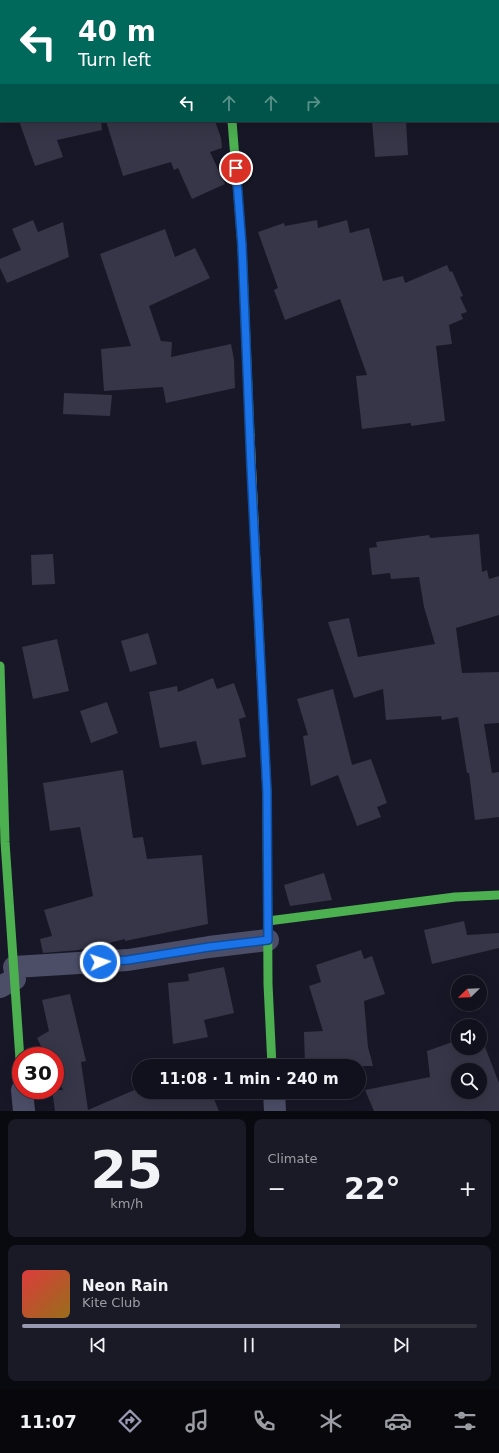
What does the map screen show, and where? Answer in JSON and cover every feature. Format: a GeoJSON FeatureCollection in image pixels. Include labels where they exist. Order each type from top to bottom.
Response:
{"type":"FeatureCollection","features":[{"type":"Feature","properties":{"kind":"street"},"geometry":{"type":"LineString","coordinates":[[232,122],[242,246],[251,466],[267,785],[268,984],[272,1059]]}},
{"type":"Feature","properties":{"kind":"street"},"geometry":{"type":"LineString","coordinates":[[0,666],[2,782],[9,978],[18,1047]]}},
{"type":"Feature","properties":{"kind":"street"},"geometry":{"type":"LineString","coordinates":[[9,978],[209,947],[268,931],[455,897],[499,895]]}},
{"type":"Feature","properties":{"kind":"street"},"geometry":{"type":"LineString","coordinates":[[23,1099],[24,1111]]}},
{"type":"Feature","properties":{"kind":"street"},"geometry":{"type":"LineString","coordinates":[[274,1099],[275,1111]]}},
{"type":"Feature","properties":{"kind":"building"},"geometry":{"type":"Polygon","coordinates":[[[19,122],[101,122],[102,130],[57,140],[63,157],[35,166],[19,122]]]}},
{"type":"Feature","properties":{"kind":"building"},"geometry":{"type":"Polygon","coordinates":[[[106,122],[215,122],[221,138],[222,148],[210,152],[225,184],[192,199],[178,168],[174,170],[171,162],[123,176],[106,122]]]}},
{"type":"Feature","properties":{"kind":"building"},"geometry":{"type":"Polygon","coordinates":[[[372,122],[406,122],[408,155],[375,157],[372,122]]]}},
{"type":"Feature","properties":{"kind":"building"},"geometry":{"type":"Polygon","coordinates":[[[33,220],[38,232],[63,222],[69,257],[7,283],[0,268],[0,259],[21,250],[12,229],[33,220]]]}},
{"type":"Feature","properties":{"kind":"building"},"geometry":{"type":"Polygon","coordinates":[[[317,220],[318,228],[347,220],[350,233],[369,228],[383,281],[403,276],[405,283],[447,265],[450,272],[452,271],[463,296],[460,297],[467,312],[461,314],[463,319],[449,325],[452,344],[436,346],[445,421],[411,426],[411,423],[362,429],[356,376],[367,375],[340,299],[285,320],[274,290],[278,288],[258,232],[284,223],[285,226],[317,220]]]}},
{"type":"Feature","properties":{"kind":"building"},"geometry":{"type":"Polygon","coordinates":[[[165,229],[175,257],[195,248],[210,278],[149,306],[161,341],[172,342],[171,357],[231,344],[234,360],[235,388],[166,403],[163,387],[104,391],[101,349],[131,346],[100,254],[165,229]]]}},
{"type":"Feature","properties":{"kind":"building"},"geometry":{"type":"Polygon","coordinates":[[[64,393],[112,395],[110,416],[63,414],[64,393]]]}},
{"type":"Feature","properties":{"kind":"building"},"geometry":{"type":"Polygon","coordinates":[[[479,534],[482,572],[487,570],[489,579],[499,576],[499,615],[456,628],[462,673],[499,672],[499,723],[484,724],[492,773],[499,772],[499,817],[475,820],[469,773],[467,773],[458,717],[442,720],[441,716],[386,720],[383,689],[354,698],[328,622],[349,618],[358,657],[435,644],[424,607],[419,577],[391,579],[390,573],[372,575],[369,548],[377,547],[376,542],[429,535],[430,538],[479,534]]]}},
{"type":"Feature","properties":{"kind":"building"},"geometry":{"type":"Polygon","coordinates":[[[53,554],[55,584],[32,585],[31,555],[53,554]]]}},
{"type":"Feature","properties":{"kind":"building"},"geometry":{"type":"Polygon","coordinates":[[[148,633],[157,664],[130,672],[121,641],[148,633]]]}},
{"type":"Feature","properties":{"kind":"building"},"geometry":{"type":"Polygon","coordinates":[[[57,639],[69,691],[33,699],[22,647],[57,639]]]}},
{"type":"Feature","properties":{"kind":"building"},"geometry":{"type":"Polygon","coordinates":[[[213,678],[217,689],[234,683],[246,717],[239,719],[246,757],[202,765],[196,741],[160,748],[149,692],[177,686],[178,692],[213,678]]]}},
{"type":"Feature","properties":{"kind":"building"},"geometry":{"type":"Polygon","coordinates":[[[333,689],[352,765],[371,759],[387,803],[377,807],[381,817],[357,826],[338,775],[311,786],[303,736],[308,735],[297,699],[333,689]]]}},
{"type":"Feature","properties":{"kind":"building"},"geometry":{"type":"Polygon","coordinates":[[[107,702],[118,733],[91,743],[80,711],[107,702]]]}},
{"type":"Feature","properties":{"kind":"building"},"geometry":{"type":"Polygon","coordinates":[[[123,770],[133,838],[143,837],[147,859],[202,855],[208,924],[125,941],[125,939],[79,950],[43,953],[40,939],[52,936],[44,910],[93,896],[80,827],[50,831],[43,783],[123,770]]]}},
{"type":"Feature","properties":{"kind":"building"},"geometry":{"type":"Polygon","coordinates":[[[324,873],[332,900],[290,906],[284,885],[324,873]]]}},
{"type":"Feature","properties":{"kind":"building"},"geometry":{"type":"Polygon","coordinates":[[[464,921],[467,935],[499,933],[499,948],[432,964],[424,930],[464,921]]]}},
{"type":"Feature","properties":{"kind":"building"},"geometry":{"type":"Polygon","coordinates":[[[361,950],[364,959],[372,956],[385,994],[364,1001],[368,1047],[373,1066],[366,1066],[366,1059],[305,1059],[304,1032],[323,1031],[309,986],[321,982],[316,965],[361,950]]]}},
{"type":"Feature","properties":{"kind":"building"},"geometry":{"type":"Polygon","coordinates":[[[224,967],[234,1013],[204,1020],[208,1037],[173,1044],[168,983],[189,981],[188,974],[224,967]]]}},
{"type":"Feature","properties":{"kind":"building"},"geometry":{"type":"Polygon","coordinates":[[[70,994],[86,1061],[81,1062],[88,1110],[132,1091],[132,1099],[214,1099],[219,1111],[55,1111],[53,1099],[64,1099],[64,1047],[42,1047],[37,1038],[49,1031],[42,1000],[70,994]]]}},
{"type":"Feature","properties":{"kind":"building"},"geometry":{"type":"Polygon","coordinates":[[[451,1042],[451,1055],[487,1055],[487,1052],[499,1083],[499,1111],[374,1111],[366,1090],[430,1077],[427,1051],[451,1042]]]}},
{"type":"Feature","properties":{"kind":"traffic: fast"},"geometry":{"type":"LineString","coordinates":[[232,122],[242,246],[250,435]]}},
{"type":"Feature","properties":{"kind":"traffic: fast"},"geometry":{"type":"LineString","coordinates":[[260,651],[267,793],[268,984],[272,1059]]}},
{"type":"Feature","properties":{"kind":"traffic: fast"},"geometry":{"type":"LineString","coordinates":[[0,666],[5,842],[19,1047]]}},
{"type":"Feature","properties":{"kind":"traffic: fast"},"geometry":{"type":"LineString","coordinates":[[268,921],[455,897],[499,895]]}},
{"type":"Feature","properties":{"kind":"traffic: slow"},"geometry":{"type":"LineString","coordinates":[[250,435],[260,651]]}},
{"type":"Feature","properties":{"kind":"route"},"geometry":{"type":"LineString","coordinates":[[100,962],[128,960],[209,947],[268,940],[267,793],[242,246],[236,168]]}}]}
